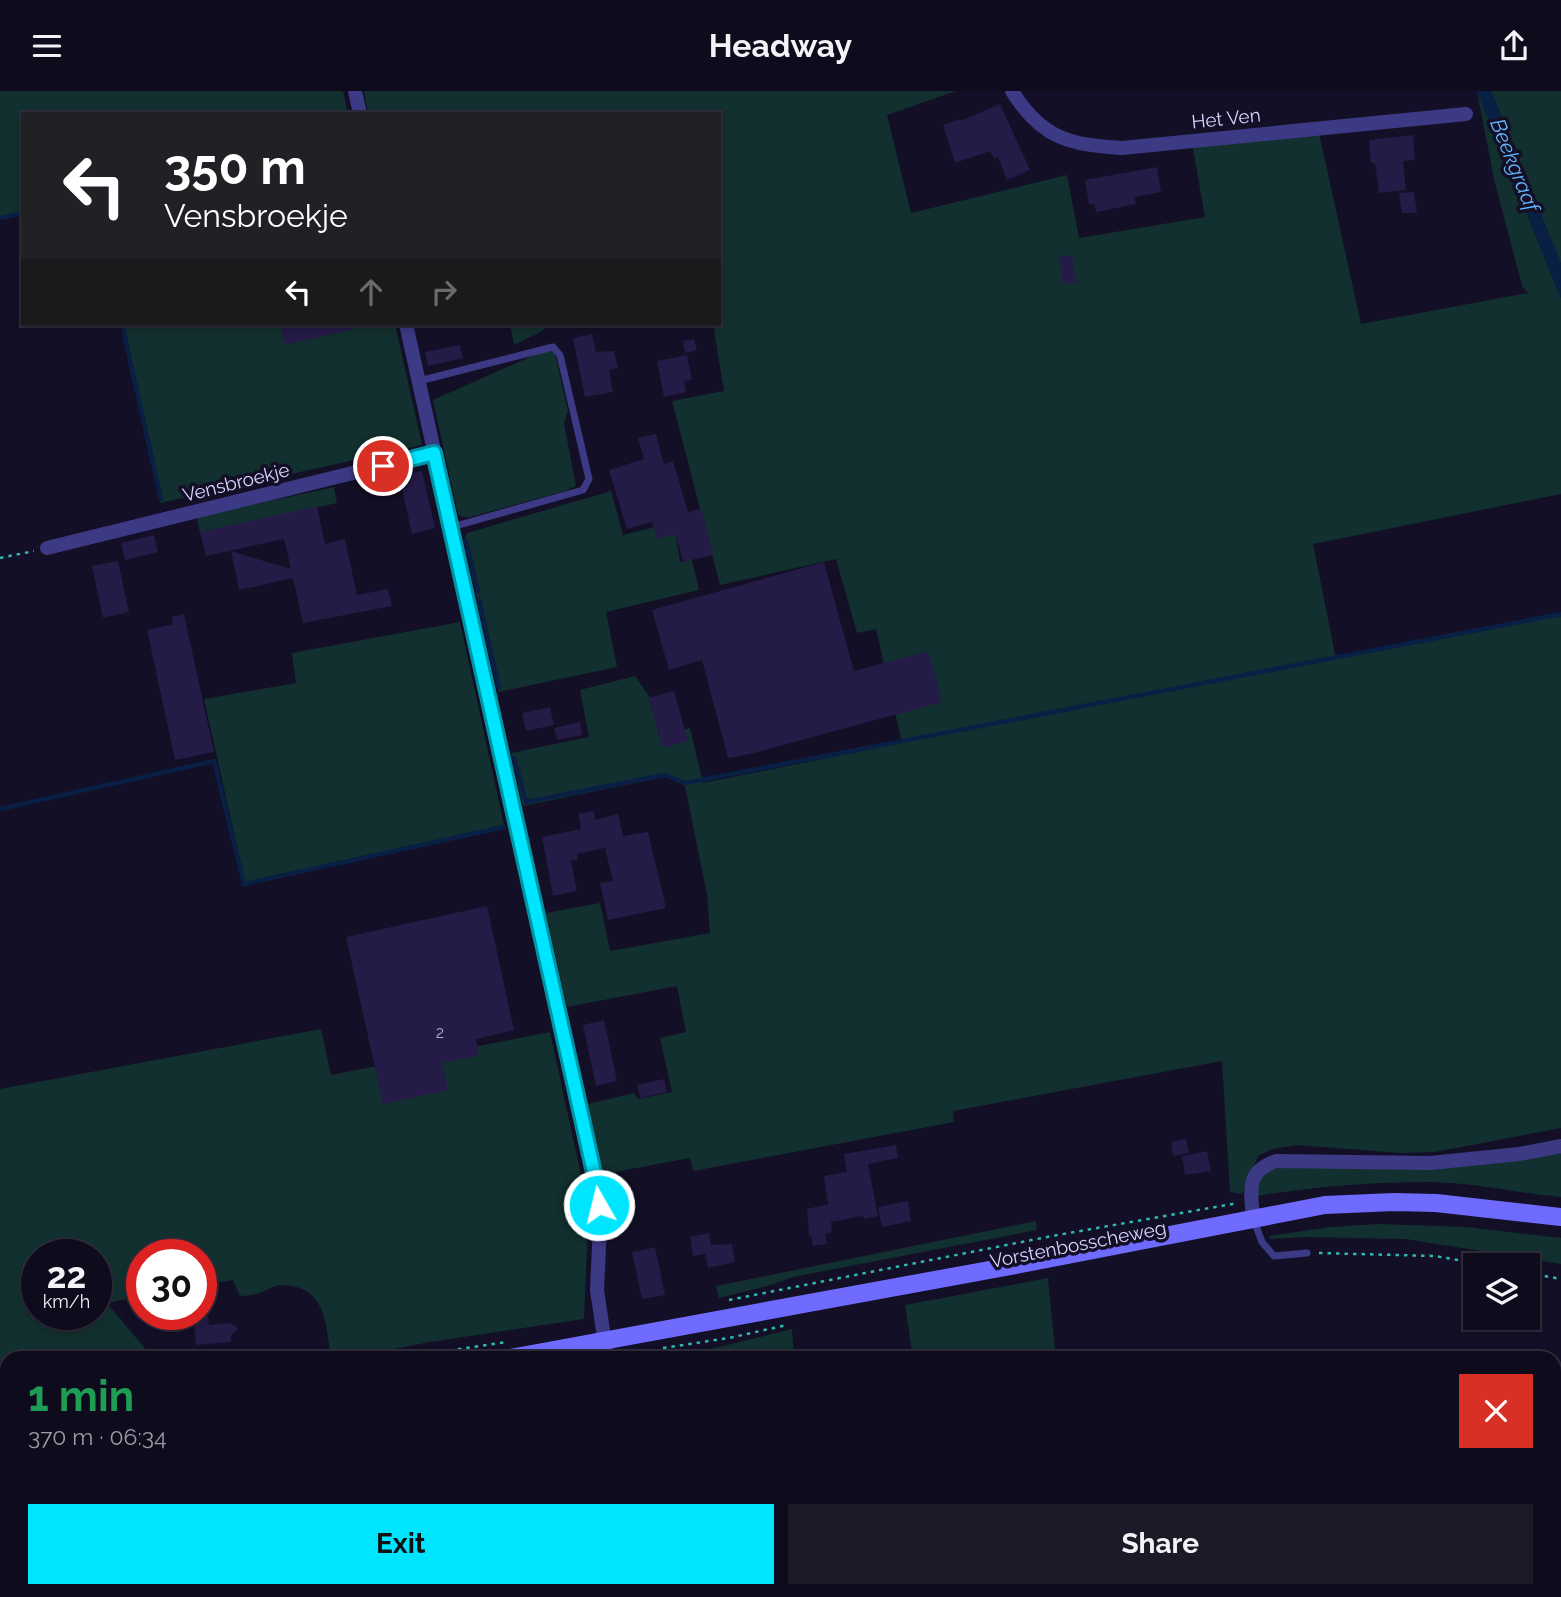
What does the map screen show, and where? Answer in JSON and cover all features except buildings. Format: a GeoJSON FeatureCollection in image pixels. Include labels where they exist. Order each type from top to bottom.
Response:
{"type":"FeatureCollection","features":[{"type":"Feature","properties":{"kind":"street"},"geometry":{"type":"LineString","coordinates":[[355,91],[360,112]]}},
{"type":"Feature","properties":{"kind":"street","name":"Het Ven"},"geometry":{"type":"LineString","coordinates":[[1012,91],[1031,119],[1051,133],[1090,146],[1122,148],[1466,114]]}},
{"type":"Feature","properties":{"kind":"street"},"geometry":{"type":"LineString","coordinates":[[406,326],[597,1186],[600,1225],[597,1290],[605,1351]]}},
{"type":"Feature","properties":{"kind":"street","name":"Vensbroekje"},"geometry":{"type":"LineString","coordinates":[[47,548],[434,453]]}},
{"type":"Feature","properties":{"kind":"street"},"geometry":{"type":"LineString","coordinates":[[1253,1218],[1250,1189],[1255,1174],[1263,1165],[1276,1161],[1430,1163],[1519,1154],[1561,1146]]}},
{"type":"Feature","properties":{"kind":"street","name":"Vorstenbosscheweg"},"geometry":{"type":"LineString","coordinates":[[546,1351],[1325,1205],[1394,1202],[1475,1206],[1561,1217]]}},
{"type":"Feature","properties":{"kind":"lane"},"geometry":{"type":"LineString","coordinates":[[419,381],[553,347],[559,355],[589,479],[583,489],[451,527]]}},
{"type":"Feature","properties":{"kind":"lane"},"geometry":{"type":"LineString","coordinates":[[1253,1218],[1262,1243],[1274,1256],[1307,1253]]}},
{"type":"Feature","properties":{"kind":"path"},"geometry":{"type":"LineString","coordinates":[[0,558],[47,548]]}},
{"type":"Feature","properties":{"kind":"path"},"geometry":{"type":"LineString","coordinates":[[1307,1253],[1435,1256],[1463,1261]]}},
{"type":"Feature","properties":{"kind":"path"},"geometry":{"type":"LineString","coordinates":[[1540,1275],[1561,1279]]}},
{"type":"Feature","properties":{"kind":"path"},"geometry":{"type":"LineString","coordinates":[[656,1349],[729,1338],[787,1325]]}},
{"type":"Feature","properties":{"kind":"green space"},"geometry":{"type":"Polygon","coordinates":[[[0,91],[343,91],[348,112],[21,112],[21,215],[0,220],[0,91]]]}},
{"type":"Feature","properties":{"kind":"green space"},"geometry":{"type":"Polygon","coordinates":[[[364,91],[956,91],[887,115],[911,213],[1067,175],[1079,238],[1205,217],[1192,143],[1319,133],[1361,324],[1528,293],[1522,286],[1494,179],[1477,91],[1561,298],[1561,494],[1313,544],[1336,659],[1561,616],[1561,1128],[1435,1152],[1400,1153],[1297,1145],[1272,1149],[1258,1156],[1242,1194],[1230,1192],[1222,1061],[953,1111],[954,1122],[693,1171],[690,1158],[604,1174],[588,1104],[634,1093],[638,1099],[672,1092],[660,1038],[686,1032],[677,986],[567,1007],[546,913],[600,903],[610,951],[710,933],[707,895],[685,786],[670,776],[523,806],[511,753],[589,737],[580,690],[635,676],[649,696],[659,736],[690,728],[703,783],[902,743],[876,629],[857,633],[836,559],[720,585],[672,401],[724,391],[713,326],[721,326],[721,112],[368,112],[364,91]]]}},
{"type":"Feature","properties":{"kind":"green space"},"geometry":{"type":"Polygon","coordinates":[[[1491,91],[1561,91],[1561,264],[1491,91]]]}},
{"type":"Feature","properties":{"kind":"green space"},"geometry":{"type":"Polygon","coordinates":[[[120,326],[395,326],[422,445],[160,503],[120,326]]]}},
{"type":"Feature","properties":{"kind":"green space"},"geometry":{"type":"Polygon","coordinates":[[[510,326],[547,326],[541,332],[514,345],[510,326]]]}},
{"type":"Feature","properties":{"kind":"green space"},"geometry":{"type":"Polygon","coordinates":[[[550,348],[554,349],[568,411],[564,423],[576,486],[463,517],[458,514],[433,400],[550,348]]]}},
{"type":"Feature","properties":{"kind":"green space"},"geometry":{"type":"Polygon","coordinates":[[[334,487],[337,503],[200,533],[197,517],[334,487]]]}},
{"type":"Feature","properties":{"kind":"green space"},"geometry":{"type":"Polygon","coordinates":[[[611,491],[623,535],[674,522],[680,562],[692,560],[699,590],[606,612],[617,667],[498,692],[464,540],[467,533],[611,491]]]}},
{"type":"Feature","properties":{"kind":"green space"},"geometry":{"type":"Polygon","coordinates":[[[460,622],[504,825],[245,882],[204,699],[296,683],[292,653],[460,622]]]}},
{"type":"Feature","properties":{"kind":"green space"},"geometry":{"type":"Polygon","coordinates":[[[321,1029],[331,1075],[550,1032],[587,1203],[584,1319],[383,1351],[330,1351],[324,1317],[315,1298],[307,1291],[282,1285],[256,1294],[240,1296],[233,1280],[217,1283],[217,1239],[126,1239],[126,1299],[112,1302],[112,1239],[21,1239],[21,1330],[112,1330],[112,1309],[126,1326],[126,1330],[130,1330],[147,1351],[0,1351],[0,1089],[321,1029]]]}},
{"type":"Feature","properties":{"kind":"green space"},"geometry":{"type":"Polygon","coordinates":[[[1561,1150],[1561,1197],[1427,1182],[1341,1186],[1256,1196],[1258,1178],[1268,1169],[1561,1150]]]}},
{"type":"Feature","properties":{"kind":"green space"},"geometry":{"type":"Polygon","coordinates":[[[1036,1221],[1037,1230],[793,1277],[719,1298],[716,1286],[1036,1221]]]}},
{"type":"Feature","properties":{"kind":"green space"},"geometry":{"type":"Polygon","coordinates":[[[1378,1224],[1467,1227],[1561,1238],[1561,1264],[1540,1261],[1540,1253],[1493,1253],[1406,1239],[1270,1239],[1269,1236],[1331,1227],[1378,1224]]]}},
{"type":"Feature","properties":{"kind":"green space"},"geometry":{"type":"Polygon","coordinates":[[[1048,1278],[1055,1351],[912,1351],[905,1305],[1048,1278]]]}},
{"type":"Feature","properties":{"kind":"green space"},"geometry":{"type":"Polygon","coordinates":[[[792,1329],[794,1351],[697,1351],[792,1329]]]}},
{"type":"Feature","properties":{"kind":"water","name":"Beekgraaf"},"geometry":{"type":"Polygon","coordinates":[[[1477,91],[1491,91],[1561,264],[1561,298],[1477,91]]]}},
{"type":"Feature","properties":{"kind":"waterway"},"geometry":{"type":"LineString","coordinates":[[0,218],[21,213]]}},
{"type":"Feature","properties":{"kind":"waterway"},"geometry":{"type":"LineString","coordinates":[[122,326],[161,499]]}},
{"type":"Feature","properties":{"kind":"waterway"},"geometry":{"type":"LineString","coordinates":[[466,541],[478,592]]}},
{"type":"Feature","properties":{"kind":"waterway"},"geometry":{"type":"LineString","coordinates":[[479,600],[499,688]]}},
{"type":"Feature","properties":{"kind":"waterway"},"geometry":{"type":"LineString","coordinates":[[514,758],[526,802],[664,775],[685,783],[1561,614]]}},
{"type":"Feature","properties":{"kind":"waterway"},"geometry":{"type":"LineString","coordinates":[[0,809],[214,761],[244,884],[504,827]]}},
{"type":"Feature","properties":{"kind":"route"},"geometry":{"type":"LineString","coordinates":[[383,466],[434,453],[597,1186],[599,1205]]}}]}
